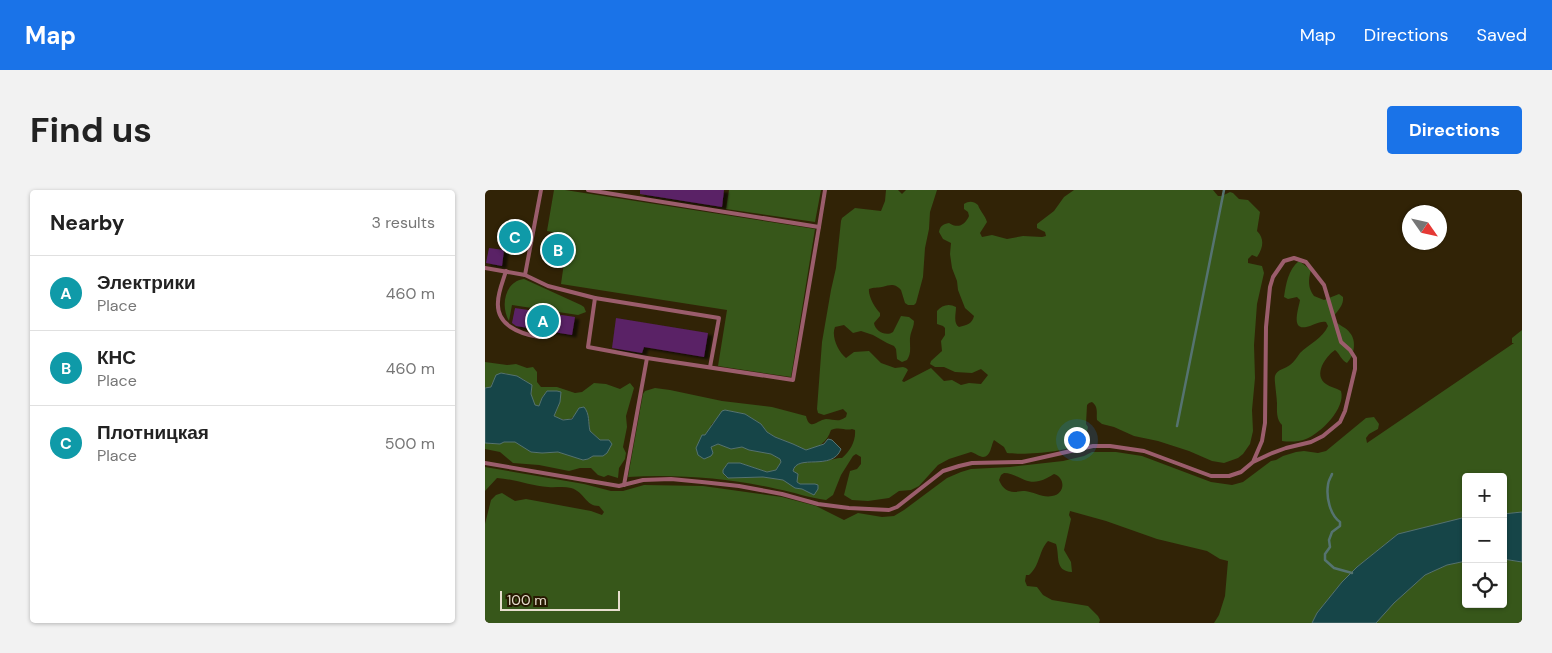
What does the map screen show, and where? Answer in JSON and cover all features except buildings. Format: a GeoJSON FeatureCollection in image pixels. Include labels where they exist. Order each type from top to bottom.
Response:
{"type":"FeatureCollection","features":[{"type":"Feature","properties":{"kind":"lane"},"geometry":{"type":"LineString","coordinates":[[525,275],[541,190]]}},
{"type":"Feature","properties":{"kind":"lane"},"geometry":{"type":"LineString","coordinates":[[588,190],[819,227]]}},
{"type":"Feature","properties":{"kind":"lane"},"geometry":{"type":"LineString","coordinates":[[595,298],[588,347],[793,380],[825,190]]}},
{"type":"Feature","properties":{"kind":"lane"},"geometry":{"type":"LineString","coordinates":[[485,463],[619,486],[643,480],[671,479],[739,486],[782,494],[818,504],[889,510],[897,507],[943,471],[959,466],[992,462],[1022,462],[1093,446],[1110,446],[1144,451],[1211,476],[1229,476],[1241,472],[1253,462],[1270,454],[1311,442],[1323,436],[1333,430],[1340,422],[1345,411],[1355,369],[1355,358],[1351,350],[1341,342],[1324,285],[1306,262],[1294,258],[1284,261],[1273,277],[1270,287],[1266,327],[1265,423],[1261,442],[1253,462]]}},
{"type":"Feature","properties":{"kind":"lane"},"geometry":{"type":"LineString","coordinates":[[485,268],[525,275],[548,286],[595,298],[719,318],[711,367]]}},
{"type":"Feature","properties":{"kind":"lane"},"geometry":{"type":"LineString","coordinates":[[506,271],[497,303],[499,314],[507,325],[518,332],[539,337]]}},
{"type":"Feature","properties":{"kind":"lane"},"geometry":{"type":"LineString","coordinates":[[624,485],[647,358]]}},
{"type":"Feature","properties":{"kind":"green space"},"geometry":{"type":"Polygon","coordinates":[[[554,190],[565,190],[815,229],[791,377],[718,366],[727,310],[561,284],[568,235],[547,231],[554,190]]]}},
{"type":"Feature","properties":{"kind":"green space"},"geometry":{"type":"Polygon","coordinates":[[[729,190],[821,190],[815,222],[726,209],[729,190]]]}},
{"type":"Feature","properties":{"kind":"green space"},"geometry":{"type":"Polygon","coordinates":[[[886,190],[898,190],[902,194],[906,190],[937,190],[930,212],[923,277],[916,303],[908,305],[905,303],[901,290],[894,285],[869,289],[872,302],[880,313],[880,316],[874,323],[879,331],[887,334],[893,332],[901,316],[909,317],[914,321],[910,337],[909,357],[902,362],[897,359],[894,346],[861,331],[853,333],[844,325],[835,327],[836,344],[846,358],[854,352],[869,351],[881,363],[895,368],[906,368],[908,370],[902,381],[904,382],[931,368],[944,381],[952,380],[961,385],[969,383],[981,384],[988,375],[981,369],[972,373],[955,372],[930,364],[942,351],[941,341],[945,335],[945,328],[937,324],[937,311],[946,305],[956,307],[955,321],[959,327],[969,324],[974,316],[965,308],[958,290],[952,268],[951,243],[943,239],[939,232],[945,224],[949,223],[958,226],[965,222],[969,216],[968,212],[964,209],[964,204],[971,202],[978,205],[985,217],[987,222],[980,233],[982,237],[992,235],[1007,239],[1023,236],[1046,236],[1045,232],[1037,228],[1037,224],[1054,211],[1064,197],[1074,190],[1213,190],[1218,196],[1230,192],[1239,199],[1248,200],[1260,212],[1257,231],[1260,234],[1262,244],[1257,257],[1252,255],[1248,259],[1248,263],[1262,266],[1264,273],[1257,304],[1254,345],[1253,431],[1250,444],[1238,458],[1224,463],[1212,461],[1189,451],[1134,436],[1102,424],[1097,420],[1096,408],[1092,402],[1087,405],[1086,424],[1088,427],[1086,434],[1081,441],[1073,446],[1055,451],[1023,454],[1007,453],[1004,447],[994,440],[988,455],[982,457],[971,452],[949,459],[938,465],[919,486],[911,490],[899,491],[889,498],[868,501],[852,500],[844,495],[850,471],[857,469],[861,464],[861,457],[856,454],[841,475],[833,495],[826,500],[759,485],[722,480],[684,477],[628,477],[643,394],[645,391],[655,388],[722,401],[772,407],[806,416],[812,424],[826,419],[838,420],[846,417],[847,413],[843,409],[824,415],[818,413],[817,409],[822,342],[836,268],[841,221],[842,218],[855,208],[881,211],[885,201],[886,190]],[[725,410],[711,425],[711,428],[705,435],[702,436],[696,448],[711,451],[711,447],[718,444],[732,449],[742,447],[771,454],[780,459],[781,462],[776,470],[767,472],[740,463],[728,463],[723,470],[728,478],[763,477],[783,480],[814,495],[815,484],[802,485],[797,482],[798,474],[793,471],[796,465],[842,458],[850,449],[855,438],[855,430],[834,429],[831,430],[822,444],[806,450],[775,437],[767,432],[761,424],[745,414],[725,410]]]}},
{"type":"Feature","properties":{"kind":"green space"},"geometry":{"type":"Polygon","coordinates":[[[1299,261],[1311,270],[1309,284],[1314,296],[1324,300],[1339,294],[1343,297],[1342,305],[1334,316],[1334,321],[1350,333],[1354,348],[1347,363],[1335,350],[1324,361],[1320,371],[1322,380],[1341,391],[1340,405],[1331,419],[1319,431],[1306,439],[1282,441],[1282,425],[1277,415],[1275,376],[1279,370],[1291,364],[1300,353],[1323,334],[1328,326],[1326,322],[1320,322],[1310,326],[1300,326],[1297,315],[1300,300],[1297,297],[1288,299],[1284,297],[1290,273],[1299,261]]]}},
{"type":"Feature","properties":{"kind":"green space"},"geometry":{"type":"Polygon","coordinates":[[[524,279],[581,305],[586,312],[578,315],[512,305],[509,321],[505,308],[506,295],[512,284],[524,279]]]}},
{"type":"Feature","properties":{"kind":"green space"},"geometry":{"type":"Polygon","coordinates":[[[1522,330],[1522,512],[1507,514],[1507,473],[1462,473],[1462,518],[1398,534],[1357,567],[1342,582],[1317,613],[1312,623],[1214,623],[1219,615],[1225,596],[1228,561],[1220,559],[1207,551],[1157,539],[1106,521],[1070,511],[1071,519],[1064,550],[1071,562],[1072,572],[1062,569],[1056,544],[1048,541],[1033,571],[1026,575],[1025,581],[1027,586],[1037,587],[1043,595],[1052,600],[1088,606],[1098,616],[1099,623],[485,623],[485,524],[491,500],[496,495],[502,493],[515,501],[526,499],[591,511],[602,515],[604,512],[599,506],[591,504],[579,492],[568,487],[542,486],[497,478],[485,491],[485,467],[584,484],[611,491],[623,491],[644,485],[703,486],[782,497],[816,506],[844,520],[858,513],[882,517],[894,516],[947,478],[971,469],[1063,461],[1092,452],[1116,452],[1142,456],[1211,482],[1232,485],[1243,482],[1271,461],[1283,456],[1304,451],[1318,453],[1326,451],[1366,418],[1374,417],[1379,424],[1378,429],[1369,434],[1366,438],[1367,443],[1514,343],[1512,343],[1512,338],[1522,330]],[[1004,473],[999,480],[1004,488],[1011,492],[1025,491],[1049,496],[1056,495],[1062,489],[1061,479],[1054,474],[1034,482],[1004,473]]]}},
{"type":"Feature","properties":{"kind":"green space"},"geometry":{"type":"Polygon","coordinates":[[[485,362],[507,365],[516,364],[527,368],[533,367],[537,372],[537,382],[541,387],[557,387],[575,393],[582,392],[594,383],[606,384],[620,389],[630,383],[634,388],[626,416],[627,427],[623,447],[626,453],[625,459],[619,468],[618,478],[598,475],[591,468],[569,471],[539,465],[513,463],[500,452],[485,449],[485,443],[515,442],[532,452],[558,452],[583,460],[593,456],[603,456],[609,440],[600,440],[590,431],[588,416],[575,415],[565,420],[554,416],[558,407],[560,392],[547,391],[539,406],[534,405],[531,394],[532,389],[526,381],[505,373],[492,383],[491,387],[485,388],[485,362]]]}},
{"type":"Feature","properties":{"kind":"green space"},"geometry":{"type":"Polygon","coordinates":[[[1507,560],[1522,562],[1522,623],[1376,623],[1394,603],[1425,575],[1447,565],[1462,562],[1462,608],[1507,608],[1507,560]]]}},
{"type":"Feature","properties":{"kind":"water"},"geometry":{"type":"Polygon","coordinates":[[[501,373],[517,376],[532,385],[531,394],[535,405],[539,406],[547,391],[561,392],[560,402],[554,416],[563,420],[572,419],[579,408],[584,407],[588,416],[590,431],[600,440],[609,440],[612,444],[607,453],[603,456],[593,456],[583,460],[558,452],[531,452],[515,442],[485,443],[485,388],[491,387],[496,375],[501,373]]]}},
{"type":"Feature","properties":{"kind":"water"},"geometry":{"type":"Polygon","coordinates":[[[722,411],[745,414],[761,424],[767,432],[775,437],[806,450],[824,444],[828,439],[832,440],[841,449],[837,456],[830,460],[801,463],[793,471],[798,474],[797,482],[800,484],[818,485],[814,495],[795,488],[783,480],[763,477],[728,478],[723,473],[728,463],[740,463],[767,472],[776,470],[781,462],[780,459],[771,454],[742,447],[731,449],[718,444],[711,447],[713,453],[711,456],[704,459],[698,455],[696,448],[702,435],[705,435],[722,411]]]}},
{"type":"Feature","properties":{"kind":"water"},"geometry":{"type":"Polygon","coordinates":[[[1522,512],[1522,562],[1507,560],[1507,514],[1522,512]]]}},
{"type":"Feature","properties":{"kind":"water"},"geometry":{"type":"Polygon","coordinates":[[[1462,518],[1462,562],[1447,565],[1425,575],[1394,603],[1376,623],[1312,623],[1317,613],[1342,582],[1357,567],[1398,534],[1462,518]]]}},
{"type":"Feature","properties":{"kind":"waterway"},"geometry":{"type":"LineString","coordinates":[[1177,426],[1224,190]]}},
{"type":"Feature","properties":{"kind":"waterway"},"geometry":{"type":"LineString","coordinates":[[1332,474],[1328,484],[1328,500],[1331,510],[1340,522],[1340,526],[1332,532],[1329,540],[1330,547],[1325,554],[1325,560],[1334,568],[1352,573]]}},
{"type":"Feature","properties":{"kind":"place","name":"Плотницкая"},"geometry":{"type":"Point","coordinates":[515,237]}},
{"type":"Feature","properties":{"kind":"place","name":"КНС"},"geometry":{"type":"Point","coordinates":[558,250]}},
{"type":"Feature","properties":{"kind":"place","name":"Электрики"},"geometry":{"type":"Point","coordinates":[543,321]}}]}
